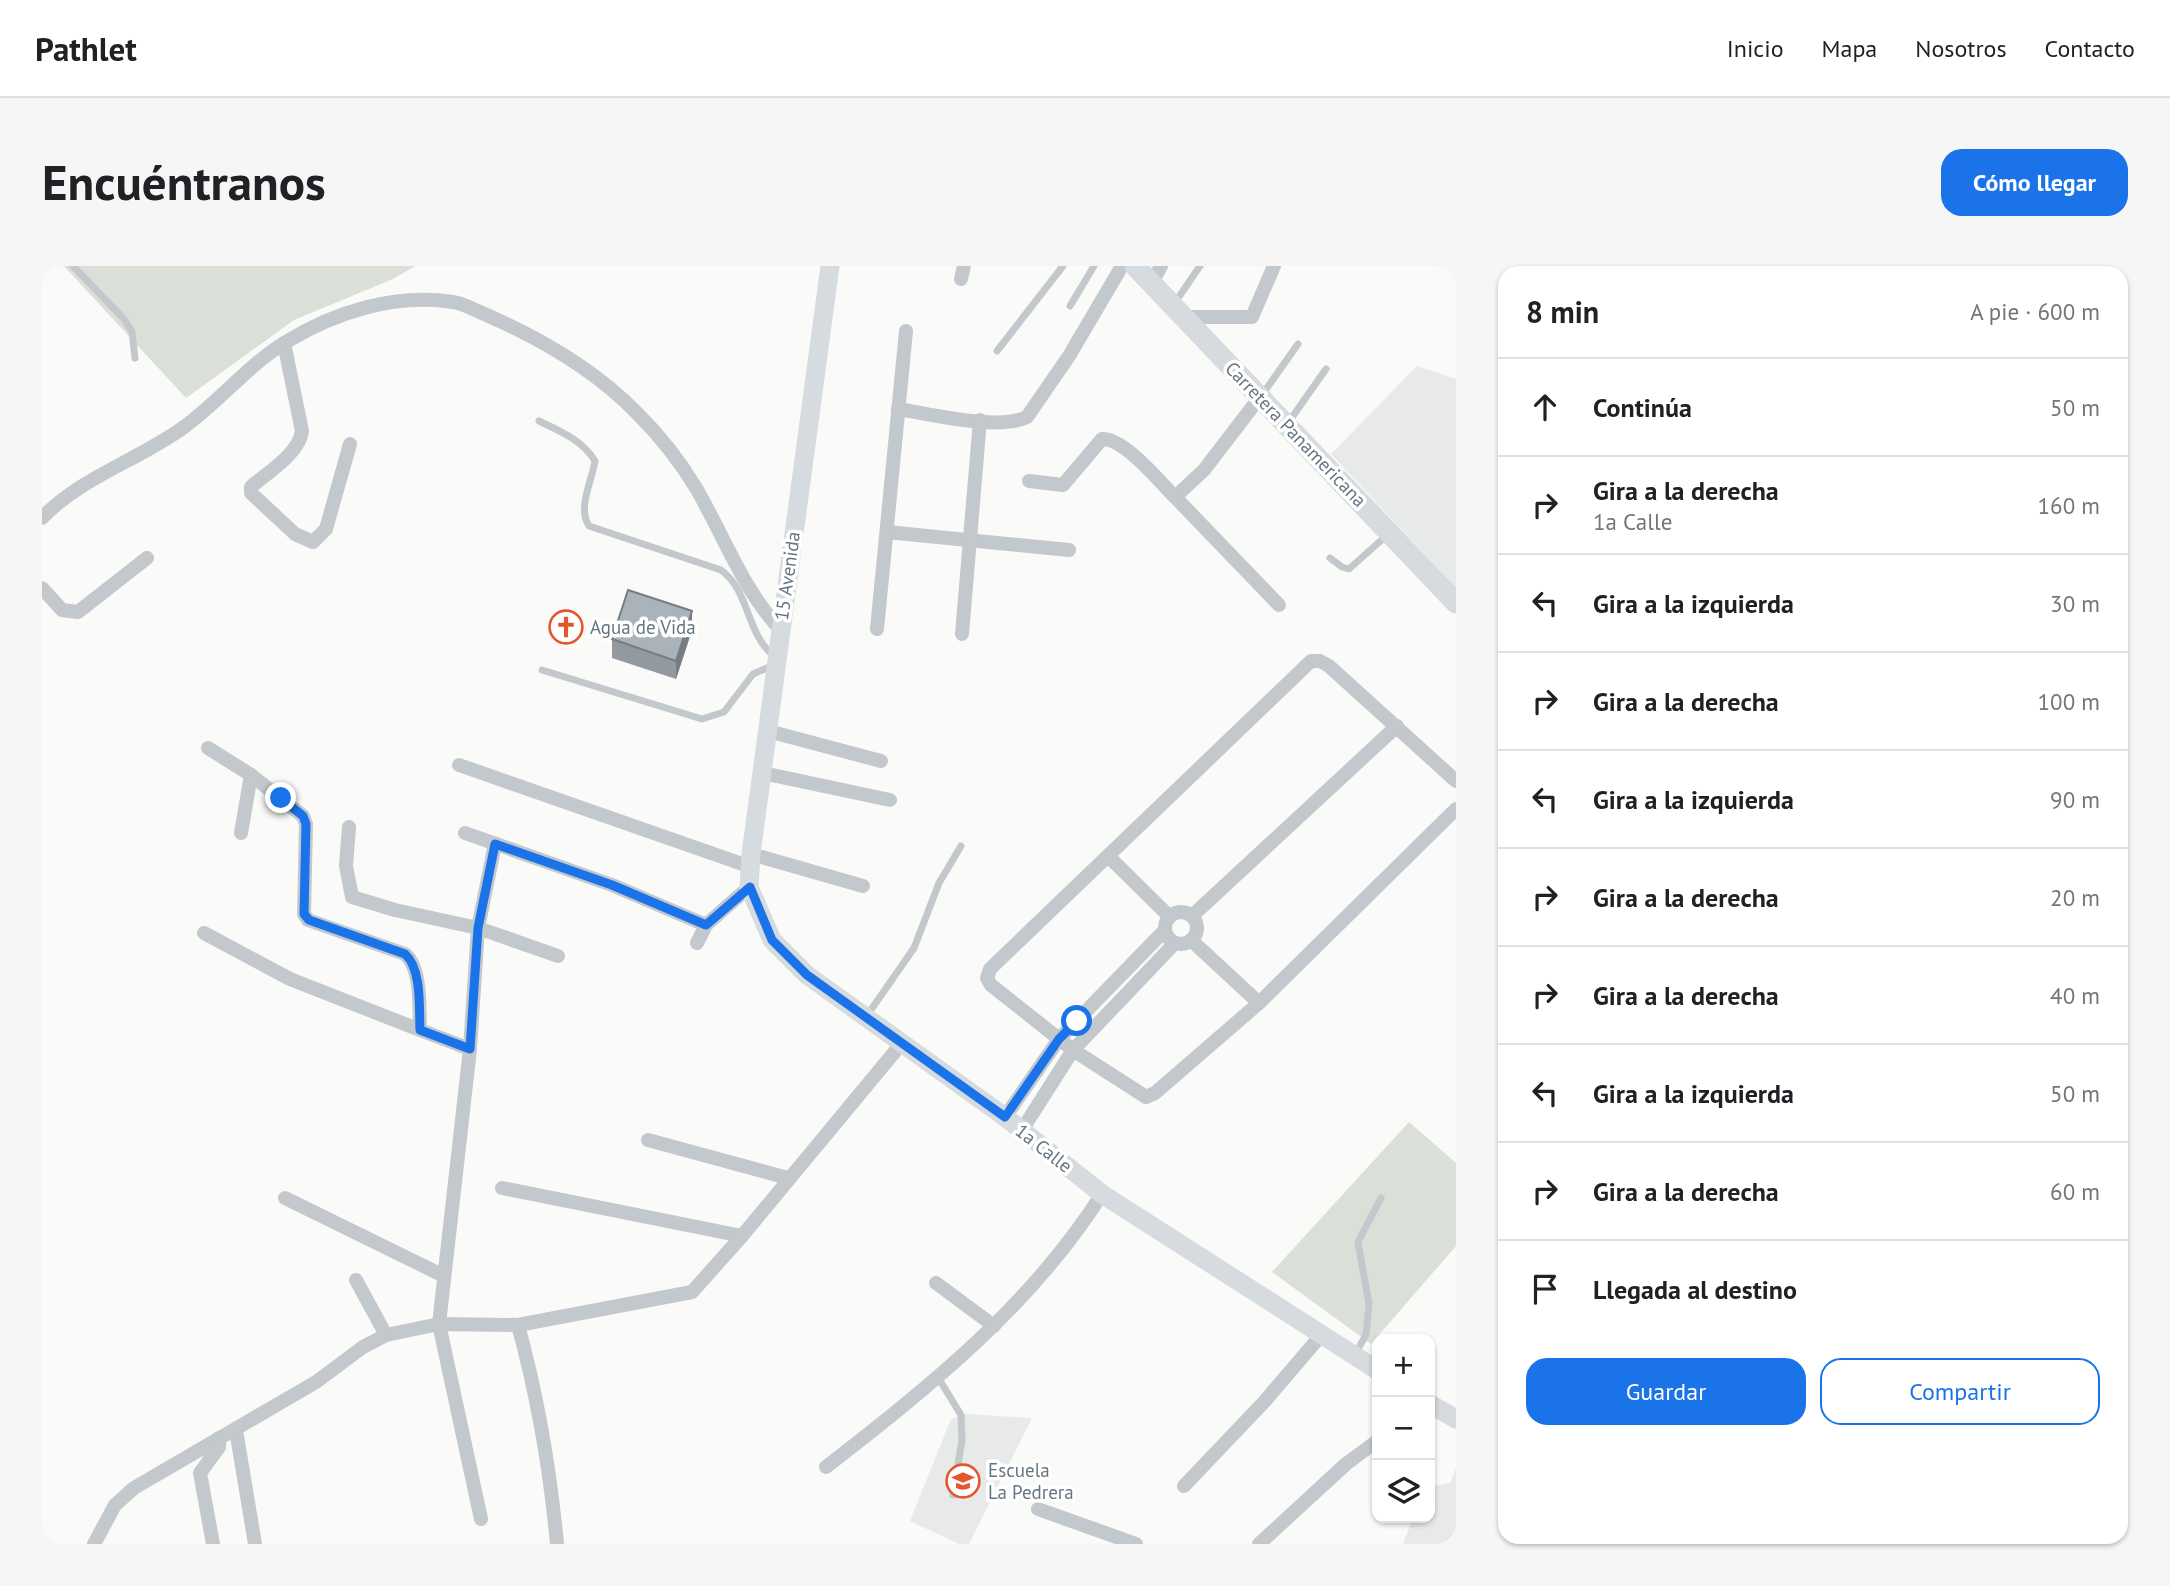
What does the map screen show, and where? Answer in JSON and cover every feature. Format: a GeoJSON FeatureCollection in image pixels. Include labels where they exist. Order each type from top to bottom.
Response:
{"type":"FeatureCollection","features":[{"type":"Feature","properties":{"kind":"main road","name":"Carretera Panamericana"},"geometry":{"type":"LineString","coordinates":[[1135,266],[1456,603]]}},
{"type":"Feature","properties":{"kind":"street","name":"15 Avenida"},"geometry":{"type":"LineString","coordinates":[[750,887],[751,860],[780,629],[830,266]]}},
{"type":"Feature","properties":{"kind":"street"},"geometry":{"type":"LineString","coordinates":[[898,410],[980,420],[1019,421],[1035,410],[1122,266]]}},
{"type":"Feature","properties":{"kind":"street"},"geometry":{"type":"LineString","coordinates":[[1151,285],[1161,266]]}},
{"type":"Feature","properties":{"kind":"street"},"geometry":{"type":"LineString","coordinates":[[1177,312],[1252,317],[1274,266]]}},
{"type":"Feature","properties":{"kind":"street"},"geometry":{"type":"LineString","coordinates":[[42,518],[106,471],[184,427],[244,373],[284,343],[313,327],[386,301],[454,302],[513,326],[584,368],[638,414],[694,486],[743,574],[780,629]]}},
{"type":"Feature","properties":{"kind":"street"},"geometry":{"type":"LineString","coordinates":[[877,629],[906,331]]}},
{"type":"Feature","properties":{"kind":"street"},"geometry":{"type":"LineString","coordinates":[[284,343],[302,431],[301,439],[251,487],[251,493],[295,534],[313,542],[326,530],[349,444]]}},
{"type":"Feature","properties":{"kind":"street"},"geometry":{"type":"LineString","coordinates":[[1175,497],[1204,470],[1260,397]]}},
{"type":"Feature","properties":{"kind":"street"},"geometry":{"type":"LineString","coordinates":[[962,634],[980,420]]}},
{"type":"Feature","properties":{"kind":"street"},"geometry":{"type":"LineString","coordinates":[[1029,481],[1063,485],[1102,439],[1110,438],[1122,446],[1175,497],[1279,605]]}},
{"type":"Feature","properties":{"kind":"street"},"geometry":{"type":"LineString","coordinates":[[887,532],[969,543],[1069,550]]}},
{"type":"Feature","properties":{"kind":"street"},"geometry":{"type":"LineString","coordinates":[[42,588],[62,610],[78,612],[147,558]]}},
{"type":"Feature","properties":{"kind":"street"},"geometry":{"type":"LineString","coordinates":[[1456,781],[1329,666],[1320,661],[1311,661],[990,969],[987,978],[991,985],[1073,1050],[1146,1097],[1155,1093],[1259,1003],[1456,809]]}},
{"type":"Feature","properties":{"kind":"street"},"geometry":{"type":"LineString","coordinates":[[1192,916],[1397,726]]}},
{"type":"Feature","properties":{"kind":"street"},"geometry":{"type":"LineString","coordinates":[[768,731],[881,761]]}},
{"type":"Feature","properties":{"kind":"street"},"geometry":{"type":"LineString","coordinates":[[208,748],[251,775],[296,809],[306,824],[304,914],[313,923],[405,954],[411,960],[420,1030]]}},
{"type":"Feature","properties":{"kind":"street"},"geometry":{"type":"LineString","coordinates":[[459,765],[751,860],[863,886]]}},
{"type":"Feature","properties":{"kind":"street"},"geometry":{"type":"LineString","coordinates":[[762,774],[890,800]]}},
{"type":"Feature","properties":{"kind":"street"},"geometry":{"type":"LineString","coordinates":[[241,834],[251,775]]}},
{"type":"Feature","properties":{"kind":"street"},"geometry":{"type":"LineString","coordinates":[[349,827],[346,866],[352,897],[395,910],[478,928],[558,956]]}},
{"type":"Feature","properties":{"kind":"street"},"geometry":{"type":"LineString","coordinates":[[465,833],[612,885],[706,925]]}},
{"type":"Feature","properties":{"kind":"street"},"geometry":{"type":"LineString","coordinates":[[481,1519],[439,1324],[470,1049],[478,928],[495,844]]}},
{"type":"Feature","properties":{"kind":"street"},"geometry":{"type":"LineString","coordinates":[[1108,856],[1167,923],[1175,943]]}},
{"type":"Feature","properties":{"kind":"street"},"geometry":{"type":"LineString","coordinates":[[697,943],[706,925],[750,887]]}},
{"type":"Feature","properties":{"kind":"street","name":"1a Calle"},"geometry":{"type":"LineString","coordinates":[[750,887],[772,940],[807,975],[1005,1117],[1102,1194],[1372,1366]]}},
{"type":"Feature","properties":{"kind":"street"},"geometry":{"type":"LineString","coordinates":[[1005,1117],[1059,1039],[1167,923],[1183,912],[1192,916],[1197,926],[1191,940]]}},
{"type":"Feature","properties":{"kind":"street"},"geometry":{"type":"LineString","coordinates":[[204,933],[290,979],[470,1049]]}},
{"type":"Feature","properties":{"kind":"street"},"geometry":{"type":"LineString","coordinates":[[1191,940],[1259,1003]]}},
{"type":"Feature","properties":{"kind":"street"},"geometry":{"type":"LineString","coordinates":[[1022,1130],[1073,1050],[1175,943],[1191,940]]}},
{"type":"Feature","properties":{"kind":"street"},"geometry":{"type":"LineString","coordinates":[[94,1544],[116,1505],[134,1488],[316,1382],[363,1347],[386,1335],[439,1324],[518,1325],[686,1294],[699,1286],[902,1043]]}},
{"type":"Feature","properties":{"kind":"street"},"geometry":{"type":"LineString","coordinates":[[648,1140],[788,1178]]}},
{"type":"Feature","properties":{"kind":"street"},"geometry":{"type":"LineString","coordinates":[[502,1188],[742,1236]]}},
{"type":"Feature","properties":{"kind":"street"},"geometry":{"type":"LineString","coordinates":[[826,1467],[939,1379],[1021,1300],[1080,1228],[1102,1194]]}},
{"type":"Feature","properties":{"kind":"street"},"geometry":{"type":"LineString","coordinates":[[285,1198],[444,1276]]}},
{"type":"Feature","properties":{"kind":"street"},"geometry":{"type":"LineString","coordinates":[[356,1280],[386,1335]]}},
{"type":"Feature","properties":{"kind":"street"},"geometry":{"type":"LineString","coordinates":[[936,1283],[994,1326]]}},
{"type":"Feature","properties":{"kind":"street"},"geometry":{"type":"LineString","coordinates":[[518,1325],[542,1422],[550,1468],[556,1544]]}},
{"type":"Feature","properties":{"kind":"street"},"geometry":{"type":"LineString","coordinates":[[1184,1486],[1264,1402],[1323,1333]]}},
{"type":"Feature","properties":{"kind":"street"},"geometry":{"type":"LineString","coordinates":[[1435,1407],[1456,1419]]}},
{"type":"Feature","properties":{"kind":"street"},"geometry":{"type":"LineString","coordinates":[[236,1430],[255,1544]]}},
{"type":"Feature","properties":{"kind":"street"},"geometry":{"type":"LineString","coordinates":[[213,1544],[200,1473],[219,1447],[219,1438]]}},
{"type":"Feature","properties":{"kind":"street"},"geometry":{"type":"LineString","coordinates":[[1259,1544],[1346,1464],[1372,1444]]}},
{"type":"Feature","properties":{"kind":"street"},"geometry":{"type":"LineString","coordinates":[[1038,1509],[1136,1544]]}},
{"type":"Feature","properties":{"kind":"lane"},"geometry":{"type":"LineString","coordinates":[[73,266],[124,319],[132,332],[135,358]]}},
{"type":"Feature","properties":{"kind":"lane"},"geometry":{"type":"LineString","coordinates":[[998,351],[1063,266]]}},
{"type":"Feature","properties":{"kind":"lane"},"geometry":{"type":"LineString","coordinates":[[1070,306],[1094,266]]}},
{"type":"Feature","properties":{"kind":"lane"},"geometry":{"type":"LineString","coordinates":[[1177,312],[1200,266]]}},
{"type":"Feature","properties":{"kind":"lane"},"geometry":{"type":"LineString","coordinates":[[1260,397],[1298,344]]}},
{"type":"Feature","properties":{"kind":"lane"},"geometry":{"type":"LineString","coordinates":[[1287,424],[1326,369]]}},
{"type":"Feature","properties":{"kind":"lane"},"geometry":{"type":"LineString","coordinates":[[539,421],[575,440],[589,450],[595,461],[584,508],[584,519],[589,526],[721,570],[737,586],[760,642],[776,661],[753,674],[724,712],[702,719],[542,670]]}},
{"type":"Feature","properties":{"kind":"lane"},"geometry":{"type":"LineString","coordinates":[[1330,558],[1342,568],[1349,569],[1390,533]]}},
{"type":"Feature","properties":{"kind":"lane"},"geometry":{"type":"LineString","coordinates":[[865,1017],[914,948],[939,883],[961,846]]}},
{"type":"Feature","properties":{"kind":"lane"},"geometry":{"type":"LineString","coordinates":[[1355,1354],[1366,1335],[1369,1304],[1358,1242],[1381,1198]]}},
{"type":"Feature","properties":{"kind":"lane"},"geometry":{"type":"LineString","coordinates":[[939,1379],[961,1415],[962,1440],[953,1495]]}},
{"type":"Feature","properties":{"kind":"shaded area"},"geometry":{"type":"Polygon","coordinates":[[[64,266],[415,266],[393,279],[294,320],[186,398],[64,266]]]}},
{"type":"Feature","properties":{"kind":"shaded area"},"geometry":{"type":"Polygon","coordinates":[[[1417,366],[1456,379],[1456,588],[1331,454],[1417,366]]]}},
{"type":"Feature","properties":{"kind":"shaded area"},"geometry":{"type":"Polygon","coordinates":[[[1409,1122],[1456,1163],[1456,1246],[1380,1334],[1372,1334],[1371,1344],[1272,1272],[1409,1122]]]}},
{"type":"Feature","properties":{"kind":"shaded area","name":"Escuela La Pedrera"},"geometry":{"type":"Polygon","coordinates":[[[966,1414],[1032,1418],[969,1544],[959,1544],[910,1521],[951,1419],[966,1414]]]}},
{"type":"Feature","properties":{"kind":"shaded area"},"geometry":{"type":"Polygon","coordinates":[[[1456,1468],[1456,1544],[1403,1544],[1411,1523],[1435,1523],[1435,1485],[1450,1483],[1456,1468]]]}},
{"type":"Feature","properties":{"kind":"building"},"geometry":{"type":"Polygon","coordinates":[[[628,590],[692,611],[676,661],[612,639],[628,590]]]}},
{"type":"Feature","properties":{"kind":"place","name":"Agua de Vida"},"geometry":{"type":"Point","coordinates":[566,627]}},
{"type":"Feature","properties":{"kind":"place","name":"Escuela La Pedrera"},"geometry":{"type":"Point","coordinates":[963,1481]}},
{"type":"Feature","properties":{"kind":"route"},"geometry":{"type":"LineString","coordinates":[[281,798],[303,816],[306,824],[304,914],[313,923],[405,954],[411,960],[415,971],[420,1030],[470,1049],[478,928],[495,844],[612,885],[706,925],[750,887],[772,940],[807,975],[1005,1117],[1059,1039],[1077,1021]]}}]}
